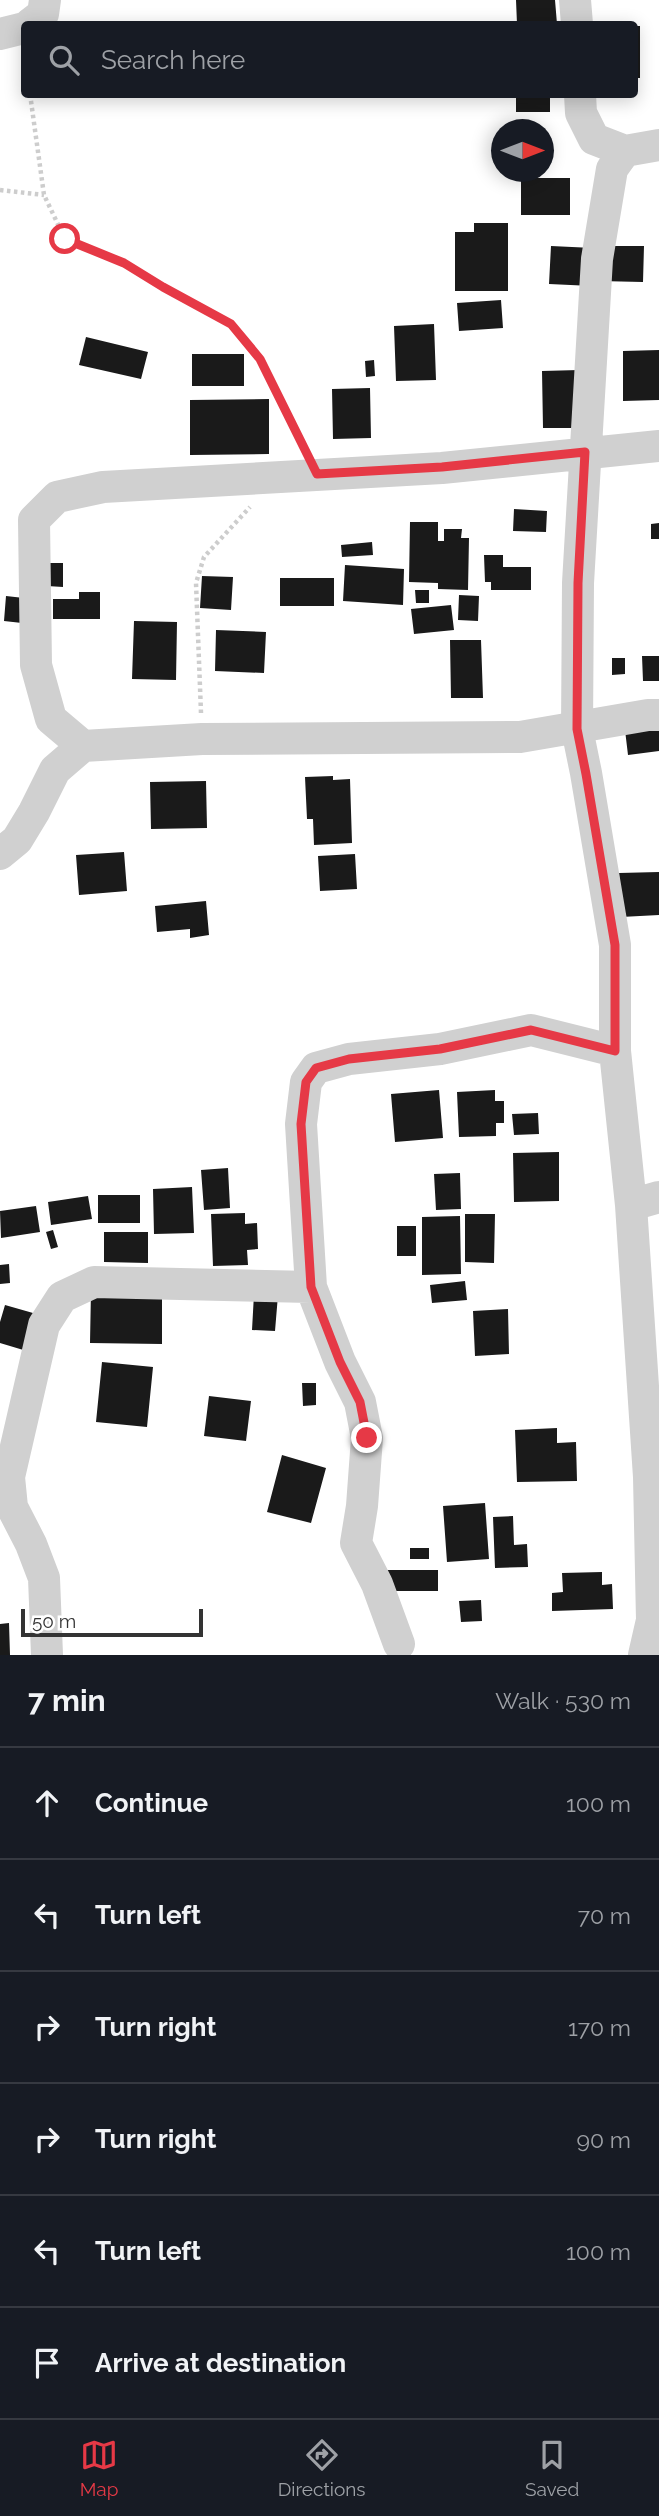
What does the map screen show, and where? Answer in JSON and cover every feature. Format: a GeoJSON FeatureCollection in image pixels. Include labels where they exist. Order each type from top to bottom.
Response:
{"type":"FeatureCollection","features":[{"type":"Feature","properties":{"kind":"street"},"geometry":{"type":"LineString","coordinates":[[34,21],[43,14],[46,0]]}},
{"type":"Feature","properties":{"kind":"street"},"geometry":{"type":"LineString","coordinates":[[575,0],[577,21]]}},
{"type":"Feature","properties":{"kind":"street"},"geometry":{"type":"LineString","coordinates":[[0,34],[21,29]]}},
{"type":"Feature","properties":{"kind":"street"},"geometry":{"type":"LineString","coordinates":[[580,98],[581,113],[594,139],[625,151],[659,145]]}},
{"type":"Feature","properties":{"kind":"street"},"geometry":{"type":"LineString","coordinates":[[625,151],[612,169],[597,259],[578,583],[577,729],[615,945],[615,1051],[645,1201],[649,1477],[655,1632],[644,1655]]}},
{"type":"Feature","properties":{"kind":"street"},"geometry":{"type":"LineString","coordinates":[[83,746],[51,719],[36,665],[34,520],[57,497],[103,487],[442,467],[659,446]]}},
{"type":"Feature","properties":{"kind":"street"},"geometry":{"type":"LineString","coordinates":[[0,854],[17,839],[55,770],[83,746],[202,739],[520,737],[659,715]]}},
{"type":"Feature","properties":{"kind":"street"},"geometry":{"type":"LineString","coordinates":[[399,1644],[377,1584],[356,1543],[362,1506],[367,1438],[360,1402],[340,1362],[311,1287],[301,1124],[306,1082],[316,1068],[349,1059],[440,1049],[531,1030],[615,1051]]}},
{"type":"Feature","properties":{"kind":"street"},"geometry":{"type":"LineString","coordinates":[[47,1655],[44,1578],[12,1507],[9,1477],[44,1325],[62,1297],[93,1282],[311,1287]]}},
{"type":"Feature","properties":{"kind":"path"},"geometry":{"type":"LineString","coordinates":[[31,98],[44,195],[65,239],[124,263],[231,324],[260,359],[317,474]]}},
{"type":"Feature","properties":{"kind":"path"},"geometry":{"type":"LineString","coordinates":[[0,190],[44,195]]}},
{"type":"Feature","properties":{"kind":"path"},"geometry":{"type":"LineString","coordinates":[[202,739],[196,583],[204,556],[244,512],[285,476]]}},
{"type":"Feature","properties":{"kind":"building"},"geometry":{"type":"Polygon","coordinates":[[[516,0],[555,0],[557,21],[517,21],[516,0]]]}},
{"type":"Feature","properties":{"kind":"building"},"geometry":{"type":"Polygon","coordinates":[[[638,26],[640,26],[638,78],[638,26]]]}},
{"type":"Feature","properties":{"kind":"building"},"geometry":{"type":"Polygon","coordinates":[[[516,98],[550,98],[550,112],[516,112],[516,98]]]}},
{"type":"Feature","properties":{"kind":"building"},"geometry":{"type":"Polygon","coordinates":[[[554,178],[570,178],[570,215],[521,215],[521,182],[554,182],[554,178]]]}},
{"type":"Feature","properties":{"kind":"building"},"geometry":{"type":"Polygon","coordinates":[[[474,223],[508,223],[508,291],[455,291],[455,232],[474,232],[474,223]]]}},
{"type":"Feature","properties":{"kind":"building"},"geometry":{"type":"Polygon","coordinates":[[[551,246],[593,248],[592,286],[549,284],[551,246]]]}},
{"type":"Feature","properties":{"kind":"building"},"geometry":{"type":"Polygon","coordinates":[[[599,246],[644,246],[643,282],[599,281],[599,246]]]}},
{"type":"Feature","properties":{"kind":"building"},"geometry":{"type":"Polygon","coordinates":[[[501,300],[503,328],[459,331],[457,303],[501,300]]]}},
{"type":"Feature","properties":{"kind":"building"},"geometry":{"type":"Polygon","coordinates":[[[434,324],[436,380],[396,381],[394,326],[434,324]]]}},
{"type":"Feature","properties":{"kind":"building"},"geometry":{"type":"Polygon","coordinates":[[[86,337],[148,352],[141,379],[79,365],[86,337]]]}},
{"type":"Feature","properties":{"kind":"building"},"geometry":{"type":"Polygon","coordinates":[[[659,350],[659,400],[623,401],[623,351],[659,350]]]}},
{"type":"Feature","properties":{"kind":"building"},"geometry":{"type":"Polygon","coordinates":[[[192,354],[244,354],[244,386],[192,386],[192,354]]]}},
{"type":"Feature","properties":{"kind":"building"},"geometry":{"type":"Polygon","coordinates":[[[374,360],[375,376],[366,377],[365,361],[374,360]]]}},
{"type":"Feature","properties":{"kind":"building"},"geometry":{"type":"Polygon","coordinates":[[[579,370],[580,428],[543,428],[542,371],[579,370]]]}},
{"type":"Feature","properties":{"kind":"building"},"geometry":{"type":"Polygon","coordinates":[[[370,388],[371,438],[333,439],[332,389],[370,388]]]}},
{"type":"Feature","properties":{"kind":"building"},"geometry":{"type":"Polygon","coordinates":[[[269,399],[269,454],[190,455],[190,400],[269,399]]]}},
{"type":"Feature","properties":{"kind":"building"},"geometry":{"type":"Polygon","coordinates":[[[514,509],[547,511],[546,532],[513,531],[514,509]]]}},
{"type":"Feature","properties":{"kind":"building"},"geometry":{"type":"Polygon","coordinates":[[[410,522],[438,522],[438,541],[444,541],[444,529],[462,529],[461,538],[469,538],[468,590],[438,589],[438,583],[409,582],[410,522]]]}},
{"type":"Feature","properties":{"kind":"building"},"geometry":{"type":"Polygon","coordinates":[[[659,523],[659,539],[651,539],[651,524],[659,523]]]}},
{"type":"Feature","properties":{"kind":"building"},"geometry":{"type":"Polygon","coordinates":[[[372,542],[373,555],[342,557],[341,545],[372,542]]]}},
{"type":"Feature","properties":{"kind":"building"},"geometry":{"type":"Polygon","coordinates":[[[484,555],[503,555],[503,567],[531,567],[531,590],[491,590],[491,582],[485,582],[484,555]]]}},
{"type":"Feature","properties":{"kind":"building"},"geometry":{"type":"Polygon","coordinates":[[[47,563],[63,563],[63,587],[47,586],[47,563]]]}},
{"type":"Feature","properties":{"kind":"building"},"geometry":{"type":"Polygon","coordinates":[[[345,565],[404,569],[403,605],[343,601],[345,565]]]}},
{"type":"Feature","properties":{"kind":"building"},"geometry":{"type":"Polygon","coordinates":[[[202,576],[233,577],[231,610],[200,608],[202,576]]]}},
{"type":"Feature","properties":{"kind":"building"},"geometry":{"type":"Polygon","coordinates":[[[280,578],[334,578],[334,606],[280,606],[280,578]]]}},
{"type":"Feature","properties":{"kind":"building"},"geometry":{"type":"Polygon","coordinates":[[[415,590],[429,590],[429,603],[416,603],[415,590]]]}},
{"type":"Feature","properties":{"kind":"building"},"geometry":{"type":"Polygon","coordinates":[[[79,592],[100,592],[100,619],[53,619],[53,599],[79,599],[79,592]]]}},
{"type":"Feature","properties":{"kind":"building"},"geometry":{"type":"Polygon","coordinates":[[[459,595],[479,596],[478,621],[458,620],[459,595]]]}},
{"type":"Feature","properties":{"kind":"building"},"geometry":{"type":"Polygon","coordinates":[[[6,596],[24,598],[22,623],[4,621],[6,596]]]}},
{"type":"Feature","properties":{"kind":"building"},"geometry":{"type":"Polygon","coordinates":[[[451,605],[454,630],[414,634],[411,609],[451,605]]]}},
{"type":"Feature","properties":{"kind":"building"},"geometry":{"type":"Polygon","coordinates":[[[134,621],[177,622],[176,680],[132,679],[134,621]]]}},
{"type":"Feature","properties":{"kind":"building"},"geometry":{"type":"Polygon","coordinates":[[[216,630],[266,632],[264,673],[215,671],[216,630]]]}},
{"type":"Feature","properties":{"kind":"building"},"geometry":{"type":"Polygon","coordinates":[[[450,640],[481,640],[483,698],[451,698],[450,640]]]}},
{"type":"Feature","properties":{"kind":"building"},"geometry":{"type":"Polygon","coordinates":[[[642,656],[659,656],[659,681],[643,681],[642,656]]]}},
{"type":"Feature","properties":{"kind":"building"},"geometry":{"type":"Polygon","coordinates":[[[612,658],[625,658],[625,674],[612,675],[612,658]]]}},
{"type":"Feature","properties":{"kind":"building"},"geometry":{"type":"Polygon","coordinates":[[[659,726],[659,751],[628,755],[625,730],[659,726]]]}},
{"type":"Feature","properties":{"kind":"building"},"geometry":{"type":"Polygon","coordinates":[[[333,776],[333,780],[350,779],[352,843],[314,845],[313,819],[307,819],[305,777],[333,776]]]}},
{"type":"Feature","properties":{"kind":"building"},"geometry":{"type":"Polygon","coordinates":[[[206,781],[207,828],[151,829],[150,782],[206,781]]]}},
{"type":"Feature","properties":{"kind":"building"},"geometry":{"type":"Polygon","coordinates":[[[124,852],[127,891],[79,895],[76,855],[124,852]]]}},
{"type":"Feature","properties":{"kind":"building"},"geometry":{"type":"Polygon","coordinates":[[[355,854],[357,889],[320,891],[318,856],[355,854]]]}},
{"type":"Feature","properties":{"kind":"building"},"geometry":{"type":"Polygon","coordinates":[[[659,872],[659,915],[621,917],[619,873],[659,872]]]}},
{"type":"Feature","properties":{"kind":"building"},"geometry":{"type":"Polygon","coordinates":[[[206,901],[209,935],[190,938],[190,929],[157,932],[155,906],[206,901]]]}},
{"type":"Feature","properties":{"kind":"building"},"geometry":{"type":"Polygon","coordinates":[[[439,1090],[443,1138],[395,1142],[391,1094],[439,1090]]]}},
{"type":"Feature","properties":{"kind":"building"},"geometry":{"type":"Polygon","coordinates":[[[495,1090],[495,1101],[504,1101],[504,1123],[496,1123],[496,1136],[459,1137],[457,1092],[495,1090]]]}},
{"type":"Feature","properties":{"kind":"building"},"geometry":{"type":"Polygon","coordinates":[[[538,1113],[539,1134],[514,1135],[512,1114],[538,1113]]]}},
{"type":"Feature","properties":{"kind":"building"},"geometry":{"type":"Polygon","coordinates":[[[559,1152],[559,1201],[514,1202],[513,1153],[559,1152]]]}},
{"type":"Feature","properties":{"kind":"building"},"geometry":{"type":"Polygon","coordinates":[[[228,1168],[230,1208],[204,1210],[201,1170],[228,1168]]]}},
{"type":"Feature","properties":{"kind":"building"},"geometry":{"type":"Polygon","coordinates":[[[460,1173],[461,1209],[436,1210],[434,1174],[460,1173]]]}},
{"type":"Feature","properties":{"kind":"building"},"geometry":{"type":"Polygon","coordinates":[[[192,1187],[194,1233],[154,1234],[153,1189],[192,1187]]]}},
{"type":"Feature","properties":{"kind":"building"},"geometry":{"type":"Polygon","coordinates":[[[98,1195],[140,1195],[140,1223],[98,1223],[98,1195]]]}},
{"type":"Feature","properties":{"kind":"building"},"geometry":{"type":"Polygon","coordinates":[[[88,1196],[92,1219],[51,1225],[48,1202],[88,1196]]]}},
{"type":"Feature","properties":{"kind":"building"},"geometry":{"type":"Polygon","coordinates":[[[36,1206],[40,1232],[1,1238],[0,1211],[36,1206]]]}},
{"type":"Feature","properties":{"kind":"building"},"geometry":{"type":"Polygon","coordinates":[[[245,1213],[245,1224],[257,1223],[258,1249],[247,1250],[248,1265],[213,1266],[211,1214],[245,1213]]]}},
{"type":"Feature","properties":{"kind":"building"},"geometry":{"type":"Polygon","coordinates":[[[465,1214],[495,1214],[494,1263],[465,1262],[465,1214]]]}},
{"type":"Feature","properties":{"kind":"building"},"geometry":{"type":"Polygon","coordinates":[[[460,1216],[461,1274],[422,1275],[422,1217],[460,1216]]]}},
{"type":"Feature","properties":{"kind":"building"},"geometry":{"type":"Polygon","coordinates":[[[397,1226],[416,1226],[416,1256],[397,1256],[397,1226]]]}},
{"type":"Feature","properties":{"kind":"building"},"geometry":{"type":"Polygon","coordinates":[[[53,1230],[58,1247],[51,1249],[46,1232],[53,1230]]]}},
{"type":"Feature","properties":{"kind":"building"},"geometry":{"type":"Polygon","coordinates":[[[104,1232],[148,1232],[148,1263],[104,1262],[104,1232]]]}},
{"type":"Feature","properties":{"kind":"building"},"geometry":{"type":"Polygon","coordinates":[[[9,1264],[10,1283],[0,1284],[0,1265],[9,1264]]]}},
{"type":"Feature","properties":{"kind":"building"},"geometry":{"type":"Polygon","coordinates":[[[465,1281],[467,1300],[432,1303],[430,1285],[465,1281]]]}},
{"type":"Feature","properties":{"kind":"building"},"geometry":{"type":"Polygon","coordinates":[[[91,1290],[162,1291],[162,1344],[90,1343],[91,1290]]]}},
{"type":"Feature","properties":{"kind":"building"},"geometry":{"type":"Polygon","coordinates":[[[254,1294],[278,1295],[275,1331],[252,1330],[254,1294]]]}},
{"type":"Feature","properties":{"kind":"building"},"geometry":{"type":"Polygon","coordinates":[[[5,1305],[40,1315],[30,1352],[0,1343],[0,1322],[5,1305]]]}},
{"type":"Feature","properties":{"kind":"building"},"geometry":{"type":"Polygon","coordinates":[[[508,1309],[509,1354],[475,1356],[473,1311],[508,1309]]]}},
{"type":"Feature","properties":{"kind":"building"},"geometry":{"type":"Polygon","coordinates":[[[102,1362],[153,1367],[147,1427],[96,1422],[102,1362]]]}},
{"type":"Feature","properties":{"kind":"building"},"geometry":{"type":"Polygon","coordinates":[[[302,1383],[316,1383],[316,1405],[303,1406],[302,1383]]]}},
{"type":"Feature","properties":{"kind":"building"},"geometry":{"type":"Polygon","coordinates":[[[209,1396],[251,1401],[246,1441],[204,1436],[209,1396]]]}},
{"type":"Feature","properties":{"kind":"building"},"geometry":{"type":"Polygon","coordinates":[[[557,1428],[557,1443],[576,1442],[577,1481],[517,1482],[515,1430],[557,1428]]]}},
{"type":"Feature","properties":{"kind":"building"},"geometry":{"type":"Polygon","coordinates":[[[282,1455],[326,1468],[311,1523],[267,1512],[282,1455]]]}},
{"type":"Feature","properties":{"kind":"building"},"geometry":{"type":"Polygon","coordinates":[[[485,1503],[489,1559],[447,1562],[443,1506],[485,1503]]]}},
{"type":"Feature","properties":{"kind":"building"},"geometry":{"type":"Polygon","coordinates":[[[513,1516],[514,1545],[527,1544],[528,1567],[495,1568],[493,1517],[513,1516]]]}},
{"type":"Feature","properties":{"kind":"building"},"geometry":{"type":"Polygon","coordinates":[[[410,1548],[429,1548],[429,1559],[410,1559],[410,1548]]]}},
{"type":"Feature","properties":{"kind":"building"},"geometry":{"type":"Polygon","coordinates":[[[386,1570],[438,1570],[438,1591],[386,1591],[386,1570]]]}},
{"type":"Feature","properties":{"kind":"building"},"geometry":{"type":"Polygon","coordinates":[[[602,1572],[602,1585],[612,1584],[613,1609],[552,1611],[552,1593],[563,1592],[562,1573],[602,1572]]]}},
{"type":"Feature","properties":{"kind":"building"},"geometry":{"type":"Polygon","coordinates":[[[481,1600],[482,1621],[461,1622],[459,1601],[481,1600]]]}},
{"type":"Feature","properties":{"kind":"building"},"geometry":{"type":"Polygon","coordinates":[[[9,1623],[10,1655],[0,1655],[0,1624],[9,1623]]]}},
{"type":"Feature","properties":{"kind":"route"},"geometry":{"type":"LineString","coordinates":[[65,239],[124,263],[231,324],[260,359],[317,474],[442,467],[585,452],[578,583],[577,729],[615,945],[615,1051],[531,1030],[440,1049],[349,1059],[316,1068],[306,1082],[301,1124],[311,1287],[340,1362],[360,1402],[367,1438]]}}]}
